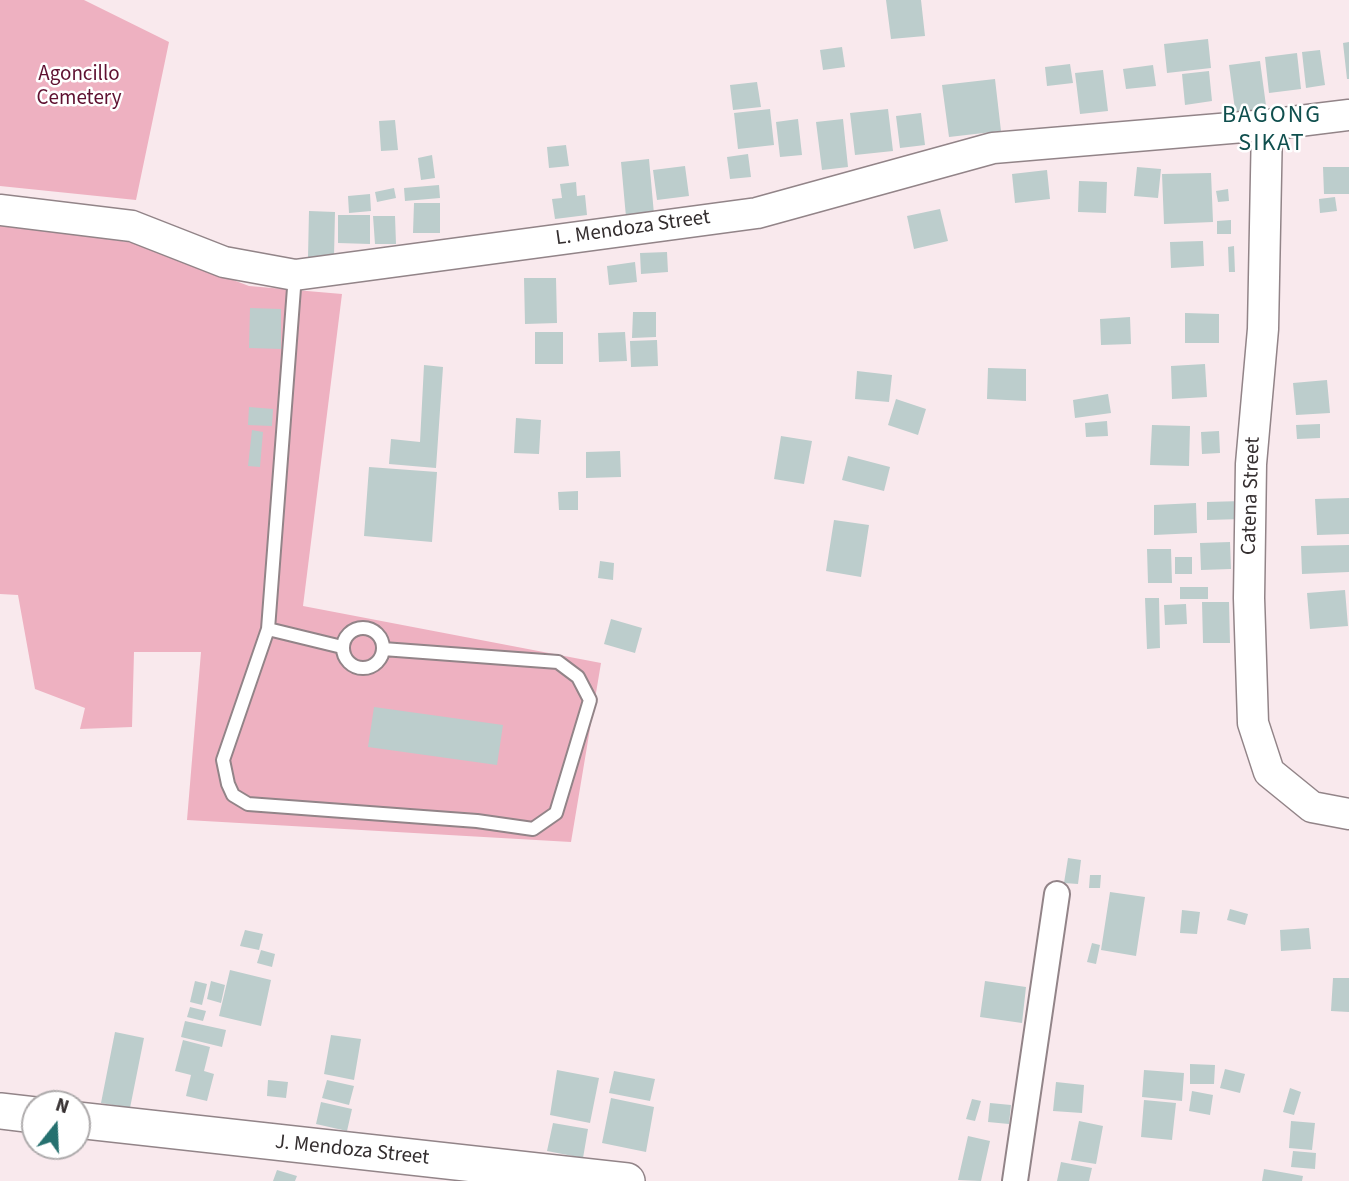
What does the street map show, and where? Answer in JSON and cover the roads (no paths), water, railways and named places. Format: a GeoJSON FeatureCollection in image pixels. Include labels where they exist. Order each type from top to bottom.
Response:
{"type":"FeatureCollection","features":[{"type":"Feature","properties":{"kind":"main road"},"geometry":{"type":"LineString","coordinates":[[0,1111],[21,1113]]}},
{"type":"Feature","properties":{"kind":"main road","name":"J. Mendoza Street"},"geometry":{"type":"LineString","coordinates":[[91,1122],[627,1181]]}},
{"type":"Feature","properties":{"kind":"street","name":"L. Mendoza Street"},"geometry":{"type":"LineString","coordinates":[[0,210],[132,226],[224,262],[295,275],[757,213],[993,148],[1267,125],[1349,115]]}},
{"type":"Feature","properties":{"kind":"street","name":"Catena Street"},"geometry":{"type":"LineString","coordinates":[[1267,125],[1263,329],[1251,477],[1249,598],[1253,723],[1269,772],[1312,807],[1349,814]]}},
{"type":"Feature","properties":{"kind":"street"},"geometry":{"type":"LineString","coordinates":[[1015,1181],[1057,894]]}},
{"type":"Feature","properties":{"kind":"lane"},"geometry":{"type":"LineString","coordinates":[[295,275],[268,629],[223,760],[233,795],[248,804],[477,821],[533,829],[556,813],[590,700],[578,677],[558,662],[383,649]]}},
{"type":"Feature","properties":{"kind":"lane"},"geometry":{"type":"LineString","coordinates":[[268,629],[342,647]]}},
{"type":"Feature","properties":{"kind":"lane"},"geometry":{"type":"LineString","coordinates":[[357,629],[370,629],[380,637],[383,649],[379,661],[368,668],[356,667],[346,659],[342,647],[346,635],[357,629]]}},
{"type":"Feature","properties":{"kind":"district","name":"BAGONG SIKAT"},"geometry":{"type":"Point","coordinates":[1272,131]}},
{"type":"Feature","properties":{"kind":"park label","name":"Agoncillo Cemetery"},"geometry":{"type":"Point","coordinates":[79,87]}}]}
